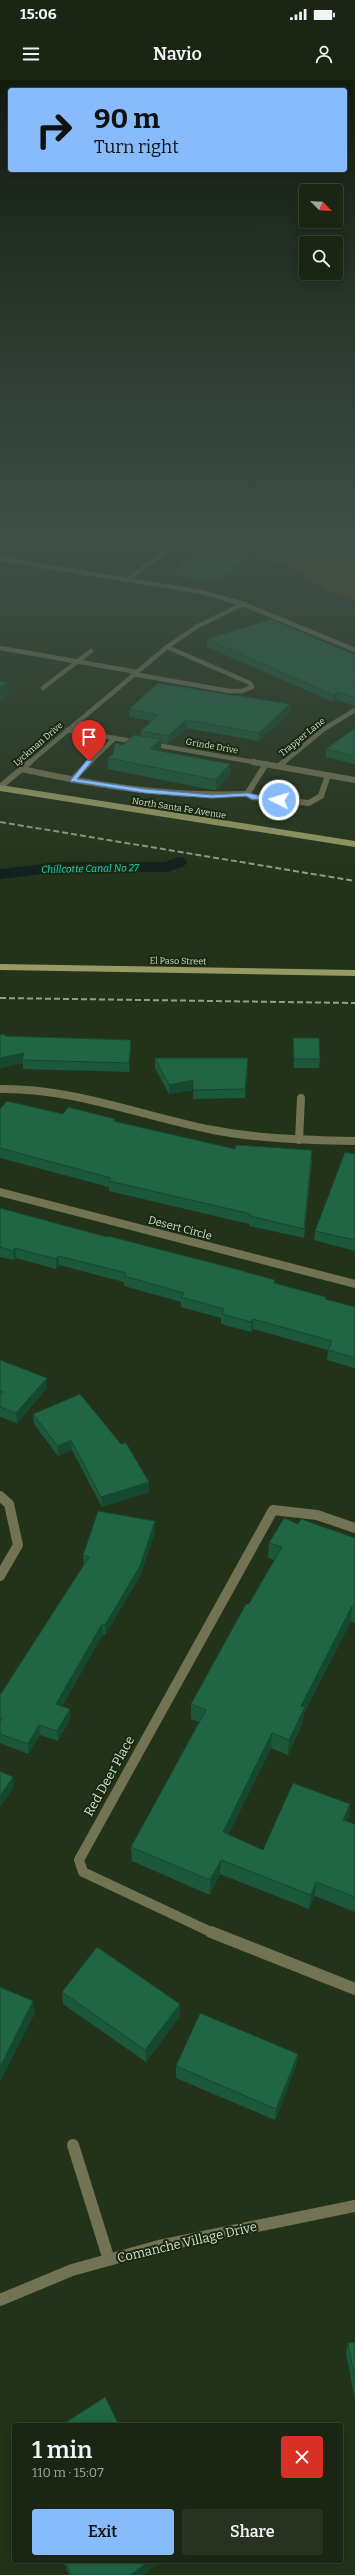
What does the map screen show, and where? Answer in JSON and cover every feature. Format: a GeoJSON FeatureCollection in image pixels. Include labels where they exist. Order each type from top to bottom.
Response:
{"type":"FeatureCollection","features":[{"type":"Feature","properties":{"kind":"main road","name":"North Santa Fe Avenue"},"geometry":{"type":"LineString","coordinates":[[0,788],[355,844]]}},
{"type":"Feature","properties":{"kind":"main road","name":"El Paso Street"},"geometry":{"type":"LineString","coordinates":[[0,967],[355,973]]}},
{"type":"Feature","properties":{"kind":"street"},"geometry":{"type":"LineString","coordinates":[[30,653],[230,691],[242,691],[252,687],[250,683],[182,653]]}},
{"type":"Feature","properties":{"kind":"street"},"geometry":{"type":"LineString","coordinates":[[43,688],[88,653]]}},
{"type":"Feature","properties":{"kind":"street","name":"Lyckman Drive"},"geometry":{"type":"LineString","coordinates":[[0,788],[159,653]]}},
{"type":"Feature","properties":{"kind":"street","name":"Trapper Lane"},"geometry":{"type":"LineString","coordinates":[[279,766],[324,729],[355,710]]}},
{"type":"Feature","properties":{"kind":"street","name":"Grinde Drive"},"geometry":{"type":"LineString","coordinates":[[67,730],[355,780]]}},
{"type":"Feature","properties":{"kind":"street"},"geometry":{"type":"LineString","coordinates":[[72,780],[115,738]]}},
{"type":"Feature","properties":{"kind":"street"},"geometry":{"type":"LineString","coordinates":[[247,794],[266,764]]}},
{"type":"Feature","properties":{"kind":"street"},"geometry":{"type":"LineString","coordinates":[[22,769],[72,780],[145,791],[212,796],[247,794],[264,799],[309,803],[317,801],[323,795],[328,775]]}},
{"type":"Feature","properties":{"kind":"street"},"geometry":{"type":"LineString","coordinates":[[0,1089],[46,1090],[212,1130],[264,1138],[355,1141]]}},
{"type":"Feature","properties":{"kind":"street"},"geometry":{"type":"LineString","coordinates":[[299,1140],[300,1098]]}},
{"type":"Feature","properties":{"kind":"street","name":"Desert Circle"},"geometry":{"type":"LineString","coordinates":[[0,1192],[355,1284]]}},
{"type":"Feature","properties":{"kind":"street"},"geometry":{"type":"LineString","coordinates":[[0,1496],[9,1504],[18,1545],[0,1576]]}},
{"type":"Feature","properties":{"kind":"street","name":"Red Deer Place"},"geometry":{"type":"LineString","coordinates":[[355,1528],[317,1515],[273,1510],[79,1860],[83,1872],[235,1943],[355,1989]]}},
{"type":"Feature","properties":{"kind":"street"},"geometry":{"type":"LineString","coordinates":[[73,2145],[109,2260]]}},
{"type":"Feature","properties":{"kind":"street","name":"Comanche Village Drive"},"geometry":{"type":"LineString","coordinates":[[0,2300],[72,2270],[159,2246],[355,2206]]}},
{"type":"Feature","properties":{"kind":"building"},"geometry":{"type":"Polygon","coordinates":[[[239,653],[351,653],[355,655],[355,698],[338,692],[333,695],[239,653]]]}},
{"type":"Feature","properties":{"kind":"building"},"geometry":{"type":"Polygon","coordinates":[[[0,681],[8,682],[0,688],[0,681]]]}},
{"type":"Feature","properties":{"kind":"building"},"geometry":{"type":"Polygon","coordinates":[[[158,683],[290,704],[259,733],[186,720],[168,736],[141,731],[158,715],[129,709],[158,683]]]}},
{"type":"Feature","properties":{"kind":"building"},"geometry":{"type":"Polygon","coordinates":[[[355,728],[355,756],[326,749],[355,728]]]}},
{"type":"Feature","properties":{"kind":"building"},"geometry":{"type":"Polygon","coordinates":[[[134,735],[161,739],[150,749],[230,764],[216,779],[212,779],[108,758],[113,754],[115,743],[123,745],[134,735]]]}},
{"type":"Feature","properties":{"kind":"building"},"geometry":{"type":"Polygon","coordinates":[[[4,1034],[5,1036],[131,1040],[129,1063],[22,1060],[24,1053],[0,1058],[0,1035],[4,1034]]]}},
{"type":"Feature","properties":{"kind":"building"},"geometry":{"type":"Polygon","coordinates":[[[293,1038],[319,1038],[320,1059],[294,1059],[293,1038]]]}},
{"type":"Feature","properties":{"kind":"building"},"geometry":{"type":"Polygon","coordinates":[[[155,1058],[248,1058],[245,1089],[193,1090],[193,1080],[169,1085],[155,1058]]]}},
{"type":"Feature","properties":{"kind":"building"},"geometry":{"type":"Polygon","coordinates":[[[7,1101],[63,1114],[68,1107],[115,1119],[113,1121],[235,1149],[236,1145],[312,1150],[304,1229],[250,1216],[251,1214],[109,1181],[111,1178],[0,1148],[0,1109],[7,1101]]]}},
{"type":"Feature","properties":{"kind":"building"},"geometry":{"type":"Polygon","coordinates":[[[345,1152],[355,1154],[355,1240],[315,1231],[345,1152]]]}},
{"type":"Feature","properties":{"kind":"building"},"geometry":{"type":"Polygon","coordinates":[[[0,1208],[107,1237],[108,1236],[232,1268],[275,1280],[274,1283],[326,1297],[325,1299],[355,1307],[355,1358],[328,1350],[332,1341],[253,1319],[251,1322],[222,1314],[224,1309],[181,1297],[184,1293],[124,1276],[126,1273],[58,1256],[56,1259],[15,1248],[13,1251],[0,1247],[0,1208]]]}},
{"type":"Feature","properties":{"kind":"building"},"geometry":{"type":"Polygon","coordinates":[[[0,1360],[47,1378],[16,1413],[0,1407],[0,1395],[3,1392],[0,1391],[0,1360]]]}},
{"type":"Feature","properties":{"kind":"building"},"geometry":{"type":"Polygon","coordinates":[[[80,1394],[121,1444],[126,1443],[149,1482],[101,1497],[71,1440],[58,1446],[33,1414],[80,1394]]]}},
{"type":"Feature","properties":{"kind":"building"},"geometry":{"type":"Polygon","coordinates":[[[98,1511],[155,1521],[140,1566],[105,1625],[102,1624],[56,1704],[70,1709],[57,1731],[39,1725],[28,1744],[0,1734],[0,1722],[2,1719],[0,1718],[0,1695],[89,1557],[83,1555],[98,1511]]]}},
{"type":"Feature","properties":{"kind":"building"},"geometry":{"type":"Polygon","coordinates":[[[284,1518],[298,1524],[301,1519],[355,1538],[355,1607],[352,1606],[301,1706],[305,1707],[289,1740],[272,1733],[223,1832],[263,1850],[293,1783],[350,1804],[343,1820],[355,1824],[355,1897],[316,1882],[311,1895],[221,1860],[210,1880],[131,1847],[206,1710],[191,1704],[246,1604],[249,1604],[282,1547],[269,1543],[284,1518]]]}},
{"type":"Feature","properties":{"kind":"building"},"geometry":{"type":"Polygon","coordinates":[[[0,1771],[13,1777],[0,1796],[0,1771]]]}},
{"type":"Feature","properties":{"kind":"building"},"geometry":{"type":"Polygon","coordinates":[[[97,1947],[180,2004],[145,2050],[62,1992],[97,1947]]]}},
{"type":"Feature","properties":{"kind":"building"},"geometry":{"type":"Polygon","coordinates":[[[0,1987],[33,2001],[0,2067],[0,1987]]]}},
{"type":"Feature","properties":{"kind":"building"},"geometry":{"type":"Polygon","coordinates":[[[200,2013],[298,2054],[276,2109],[176,2066],[200,2013]]]}},
{"type":"Feature","properties":{"kind":"building"},"geometry":{"type":"Polygon","coordinates":[[[355,2342],[355,2379],[348,2343],[355,2342]]]}},
{"type":"Feature","properties":{"kind":"building"},"geometry":{"type":"Polygon","coordinates":[[[105,2397],[118,2423],[65,2423],[105,2397]]]}},
{"type":"Feature","properties":{"kind":"building"},"geometry":{"type":"Polygon","coordinates":[[[66,2563],[147,2563],[130,2575],[71,2575],[66,2563]]]}},
{"type":"Feature","properties":{"kind":"waterway","name":"Chillcotte Canal No 27"},"geometry":{"type":"LineString","coordinates":[[0,874],[60,867],[168,867],[178,862]]}},
{"type":"Feature","properties":{"kind":"railway"},"geometry":{"type":"LineString","coordinates":[[0,822],[355,881]]}},
{"type":"Feature","properties":{"kind":"railway"},"geometry":{"type":"LineString","coordinates":[[0,998],[355,1003]]}},
{"type":"Feature","properties":{"kind":"route"},"geometry":{"type":"LineString","coordinates":[[89,761],[72,780],[145,791],[212,796],[247,794],[252,797],[279,800]]}}]}
